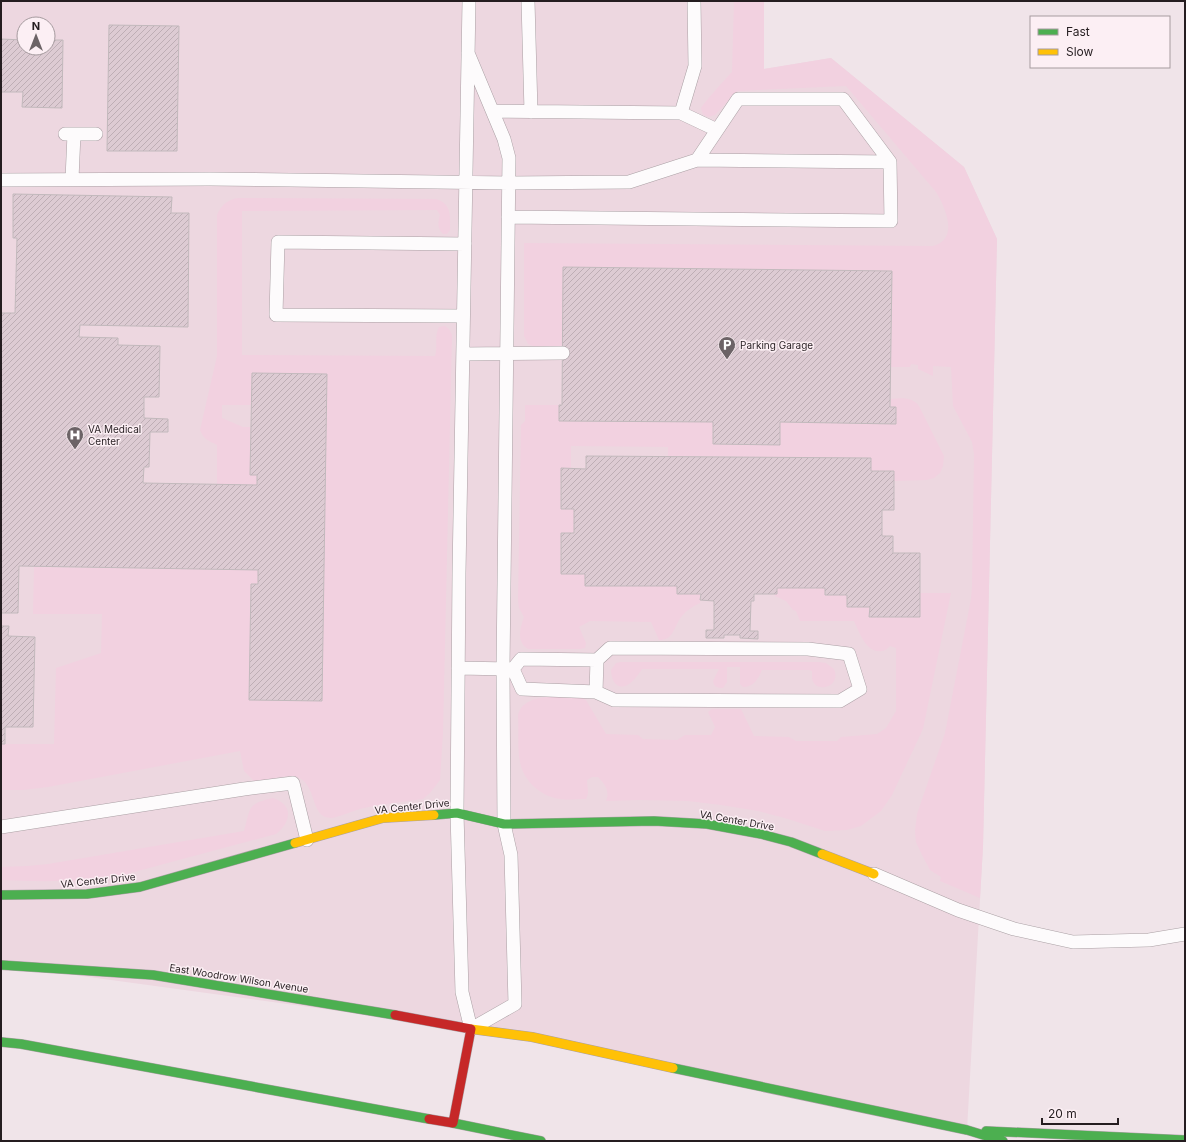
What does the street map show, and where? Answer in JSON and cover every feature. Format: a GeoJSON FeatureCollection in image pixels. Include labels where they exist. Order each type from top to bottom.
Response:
{"type":"FeatureCollection","features":[{"type":"Feature","properties":{"kind":"main road","name":"VA Center Drive"},"geometry":{"type":"LineString","coordinates":[[1,896],[87,894],[140,887],[383,818],[457,813],[504,824],[654,821],[707,824],[760,834],[791,842],[874,874]]}},
{"type":"Feature","properties":{"kind":"main road","name":"East Woodrow Wilson Avenue"},"geometry":{"type":"LineString","coordinates":[[1,965],[153,975],[471,1029],[532,1037],[778,1091],[967,1130]]}},
{"type":"Feature","properties":{"kind":"main road"},"geometry":{"type":"LineString","coordinates":[[453,1123],[471,1029]]}},
{"type":"Feature","properties":{"kind":"main road"},"geometry":{"type":"LineString","coordinates":[[1,1042],[20,1044],[453,1123],[541,1141]]}},
{"type":"Feature","properties":{"kind":"main road"},"geometry":{"type":"LineString","coordinates":[[967,1130],[1185,1140]]}},
{"type":"Feature","properties":{"kind":"main road"},"geometry":{"type":"LineString","coordinates":[[967,1130],[1003,1141]]}},
{"type":"Feature","properties":{"kind":"lane"},"geometry":{"type":"LineString","coordinates":[[468,53],[504,139],[509,158],[506,354],[508,669],[504,824],[511,855],[515,1004],[471,1029],[462,992],[457,813],[464,244],[469,1]]}},
{"type":"Feature","properties":{"kind":"lane"},"geometry":{"type":"LineString","coordinates":[[528,1],[531,112]]}},
{"type":"Feature","properties":{"kind":"lane"},"geometry":{"type":"LineString","coordinates":[[681,113],[695,66],[694,1]]}},
{"type":"Feature","properties":{"kind":"lane"},"geometry":{"type":"LineString","coordinates":[[508,217],[891,220],[890,162],[843,99],[738,99],[697,160]]}},
{"type":"Feature","properties":{"kind":"lane"},"geometry":{"type":"LineString","coordinates":[[493,111],[681,113],[717,130]]}},
{"type":"Feature","properties":{"kind":"lane"},"geometry":{"type":"LineString","coordinates":[[72,179],[70,134],[96,134]]}},
{"type":"Feature","properties":{"kind":"lane"},"geometry":{"type":"LineString","coordinates":[[1,180],[218,179],[466,181],[509,183],[629,182],[697,160],[890,162]]}},
{"type":"Feature","properties":{"kind":"lane"},"geometry":{"type":"LineString","coordinates":[[463,316],[276,315],[276,308],[278,242],[464,244]]}},
{"type":"Feature","properties":{"kind":"lane"},"geometry":{"type":"LineString","coordinates":[[463,354],[563,354]]}},
{"type":"Feature","properties":{"kind":"lane"},"geometry":{"type":"LineString","coordinates":[[458,668],[508,669],[521,659],[597,660],[610,648],[808,649],[849,654],[860,689],[840,701],[614,700],[596,692],[522,690],[508,669]]}},
{"type":"Feature","properties":{"kind":"lane"},"geometry":{"type":"LineString","coordinates":[[596,692],[597,660]]}},
{"type":"Feature","properties":{"kind":"lane"},"geometry":{"type":"LineString","coordinates":[[1,827],[236,790],[292,783],[307,840]]}},
{"type":"Feature","properties":{"kind":"lane"},"geometry":{"type":"LineString","coordinates":[[874,874],[972,915],[1014,929],[1073,942],[1149,940],[1185,934]]}},
{"type":"Feature","properties":{"kind":"shaded area"},"geometry":{"type":"Polygon","coordinates":[[[1,1],[764,1],[764,69],[831,58],[964,167],[997,239],[983,846],[967,1130],[471,1029],[1,965],[1,1]]]}},
{"type":"Feature","properties":{"kind":"shaded area"},"geometry":{"type":"Polygon","coordinates":[[[734,1],[764,1],[764,69],[831,58],[964,167],[997,239],[983,846],[980,898],[940,881],[941,877],[930,870],[922,855],[916,842],[915,831],[917,814],[945,733],[971,599],[974,454],[972,442],[953,406],[951,367],[933,366],[933,376],[918,369],[918,365],[911,364],[910,367],[891,367],[892,271],[564,267],[563,348],[536,347],[528,344],[524,336],[524,243],[933,246],[941,243],[946,237],[948,223],[943,206],[936,192],[846,86],[737,91],[715,115],[708,117],[703,114],[701,108],[702,106],[732,72],[734,1]]]}},
{"type":"Feature","properties":{"kind":"shaded area"},"geometry":{"type":"Polygon","coordinates":[[[239,198],[436,199],[445,204],[449,211],[450,230],[447,234],[443,234],[438,223],[440,215],[437,210],[242,211],[242,355],[435,356],[439,327],[445,326],[449,329],[452,335],[443,733],[440,780],[430,793],[423,799],[368,807],[331,818],[324,816],[319,812],[307,784],[301,779],[289,776],[254,781],[244,771],[240,751],[48,787],[23,790],[1,790],[1,744],[54,744],[56,668],[101,653],[102,614],[33,614],[34,567],[258,570],[258,584],[251,584],[249,700],[322,701],[327,374],[252,373],[251,405],[222,405],[222,418],[243,427],[251,427],[250,474],[257,475],[257,485],[217,485],[217,445],[205,438],[200,430],[217,356],[217,215],[225,203],[239,198]]]}},
{"type":"Feature","properties":{"kind":"shaded area"},"geometry":{"type":"Polygon","coordinates":[[[902,398],[910,400],[919,406],[944,456],[943,466],[940,473],[934,478],[927,480],[894,481],[894,471],[871,471],[871,458],[668,456],[668,447],[571,446],[571,468],[561,469],[561,509],[574,509],[574,533],[561,534],[561,574],[585,574],[585,586],[677,586],[677,594],[701,594],[700,603],[690,608],[684,614],[671,635],[664,640],[659,640],[651,622],[590,621],[579,627],[586,643],[585,648],[528,649],[524,646],[520,639],[520,630],[524,617],[519,608],[518,601],[521,425],[525,421],[525,405],[559,405],[560,421],[713,422],[713,444],[779,445],[780,422],[896,424],[896,407],[890,407],[891,399],[902,398]]]}},
{"type":"Feature","properties":{"kind":"shaded area"},"geometry":{"type":"Polygon","coordinates":[[[777,588],[825,588],[825,595],[847,595],[847,607],[870,607],[870,617],[920,617],[920,593],[951,593],[923,729],[892,795],[881,811],[861,826],[847,830],[825,831],[758,811],[721,805],[688,801],[606,801],[606,788],[598,777],[592,777],[587,780],[588,792],[586,799],[567,800],[559,799],[543,793],[528,780],[524,774],[519,757],[518,715],[522,707],[528,702],[545,697],[581,697],[586,700],[606,734],[638,735],[643,739],[677,740],[685,735],[711,735],[715,727],[708,712],[712,709],[741,709],[754,736],[789,737],[796,741],[837,741],[841,737],[877,734],[886,728],[896,711],[896,648],[890,646],[882,651],[872,649],[864,641],[854,621],[800,621],[796,611],[793,610],[786,601],[775,596],[775,594],[777,594],[777,588]]]}},
{"type":"Feature","properties":{"kind":"shaded area"},"geometry":{"type":"Polygon","coordinates":[[[819,662],[826,663],[834,669],[835,675],[834,681],[831,684],[827,687],[822,687],[817,686],[814,683],[812,671],[809,670],[762,670],[753,684],[743,687],[740,684],[740,667],[727,667],[727,682],[723,688],[721,688],[715,686],[713,683],[719,669],[642,669],[631,682],[621,687],[616,684],[612,678],[611,670],[616,663],[819,662]]]}},
{"type":"Feature","properties":{"kind":"shaded area"},"geometry":{"type":"Polygon","coordinates":[[[273,798],[280,801],[284,805],[288,814],[285,824],[276,834],[123,875],[62,881],[1,880],[1,867],[48,864],[244,831],[251,808],[258,802],[273,798]]]}},
{"type":"Feature","properties":{"kind":"building"},"geometry":{"type":"Polygon","coordinates":[[[109,25],[179,26],[177,151],[107,151],[109,25]]]}},
{"type":"Feature","properties":{"kind":"building"},"geometry":{"type":"Polygon","coordinates":[[[1,39],[16,40],[16,56],[56,56],[56,40],[63,40],[62,108],[22,107],[23,92],[1,92],[1,39]]]}},
{"type":"Feature","properties":{"kind":"building","name":"VA Medical Center"},"geometry":{"type":"Polygon","coordinates":[[[13,194],[172,197],[171,213],[189,213],[188,327],[80,325],[79,337],[118,338],[118,345],[160,346],[159,397],[144,397],[144,418],[168,419],[168,432],[150,432],[149,467],[144,467],[143,483],[257,485],[257,475],[250,475],[252,373],[327,374],[322,701],[249,700],[251,584],[258,584],[258,570],[19,566],[18,613],[1,613],[1,313],[15,313],[17,238],[13,238],[13,194]]]}},
{"type":"Feature","properties":{"kind":"building","name":"Parking Garage"},"geometry":{"type":"Polygon","coordinates":[[[563,267],[892,271],[890,407],[896,407],[896,424],[780,422],[780,445],[713,444],[713,422],[559,421],[559,405],[562,405],[563,267]]]}},
{"type":"Feature","properties":{"kind":"building"},"geometry":{"type":"Polygon","coordinates":[[[586,456],[871,458],[871,471],[894,471],[894,510],[882,510],[882,536],[893,536],[893,553],[920,553],[920,617],[869,617],[870,607],[847,607],[847,595],[825,595],[825,588],[777,588],[777,594],[754,594],[754,601],[751,601],[750,631],[758,631],[758,639],[740,638],[740,635],[724,635],[724,638],[706,638],[706,630],[714,630],[714,601],[700,600],[701,594],[677,594],[677,586],[585,586],[585,574],[561,574],[561,533],[574,533],[574,509],[561,509],[561,468],[586,469],[586,456]]]}},
{"type":"Feature","properties":{"kind":"building"},"geometry":{"type":"Polygon","coordinates":[[[1,626],[9,626],[8,636],[35,637],[33,727],[5,727],[5,744],[1,744],[1,626]]]}},
{"type":"Feature","properties":{"kind":"traffic: fast"},"geometry":{"type":"LineString","coordinates":[[434,815],[457,813],[504,824],[654,821],[707,824],[761,834],[791,842],[822,854]]}},
{"type":"Feature","properties":{"kind":"traffic: fast"},"geometry":{"type":"LineString","coordinates":[[1,895],[87,894],[140,887],[295,843]]}},
{"type":"Feature","properties":{"kind":"traffic: fast"},"geometry":{"type":"LineString","coordinates":[[1,965],[153,975],[395,1015]]}},
{"type":"Feature","properties":{"kind":"traffic: fast"},"geometry":{"type":"LineString","coordinates":[[1,1042],[21,1044],[429,1119]]}},
{"type":"Feature","properties":{"kind":"traffic: fast"},"geometry":{"type":"LineString","coordinates":[[673,1068],[967,1130],[1003,1141]]}},
{"type":"Feature","properties":{"kind":"traffic: fast"},"geometry":{"type":"LineString","coordinates":[[453,1123],[541,1141]]}},
{"type":"Feature","properties":{"kind":"traffic: fast"},"geometry":{"type":"LineString","coordinates":[[986,1131],[1185,1140]]}},
{"type":"Feature","properties":{"kind":"traffic: slow"},"geometry":{"type":"LineString","coordinates":[[295,843],[383,818],[434,815]]}},
{"type":"Feature","properties":{"kind":"traffic: slow"},"geometry":{"type":"LineString","coordinates":[[822,854],[874,874]]}},
{"type":"Feature","properties":{"kind":"traffic: slow"},"geometry":{"type":"LineString","coordinates":[[471,1029],[532,1037],[673,1068]]}},
{"type":"Feature","properties":{"kind":"traffic: jam"},"geometry":{"type":"LineString","coordinates":[[395,1015],[471,1029],[453,1123],[429,1119]]}},
{"type":"Feature","properties":{"kind":"place","name":"Parking Garage"},"geometry":{"type":"Point","coordinates":[727,360]}},
{"type":"Feature","properties":{"kind":"place","name":"VA Medical Center"},"geometry":{"type":"Point","coordinates":[75,450]}}]}
